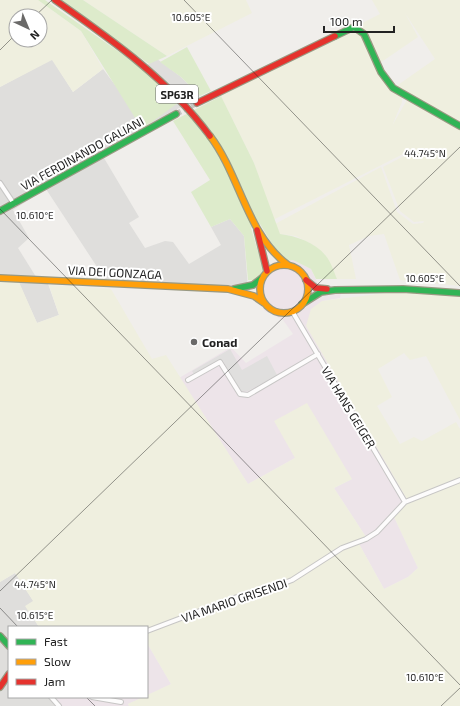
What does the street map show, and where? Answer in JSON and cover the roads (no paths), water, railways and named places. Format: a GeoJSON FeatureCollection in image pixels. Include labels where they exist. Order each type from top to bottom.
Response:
{"type":"FeatureCollection","features":[{"type":"Feature","properties":{"kind":"main road","name":"SP63R"},"geometry":{"type":"LineString","coordinates":[[55,0],[143,63],[180,97],[197,117],[219,150],[256,225],[274,255],[288,265],[299,270],[306,280],[316,288],[335,290],[403,289],[460,293]]}},
{"type":"Feature","properties":{"kind":"main road"},"geometry":{"type":"LineString","coordinates":[[197,103],[354,27],[364,34],[381,72],[393,88],[460,126]]}},
{"type":"Feature","properties":{"kind":"main road","name":"VIA FERDINANDO GALIANI"},"geometry":{"type":"LineString","coordinates":[[0,211],[176,114]]}},
{"type":"Feature","properties":{"kind":"main road","name":"SP63R"},"geometry":{"type":"LineString","coordinates":[[256,225],[267,271]]}},
{"type":"Feature","properties":{"kind":"main road"},"geometry":{"type":"LineString","coordinates":[[288,265],[277,265],[267,271],[262,278],[259,290],[264,303],[276,312],[292,311]]}},
{"type":"Feature","properties":{"kind":"main road","name":"VIA DEI GONZAGA"},"geometry":{"type":"LineString","coordinates":[[0,278],[228,289],[244,288],[253,285],[262,278]]}},
{"type":"Feature","properties":{"kind":"main road"},"geometry":{"type":"LineString","coordinates":[[302,304],[308,293],[306,280]]}},
{"type":"Feature","properties":{"kind":"main road","name":"VIA DEI GONZAGA"},"geometry":{"type":"LineString","coordinates":[[228,289],[254,296],[264,303]]}},
{"type":"Feature","properties":{"kind":"main road","name":"SP63R"},"geometry":{"type":"LineString","coordinates":[[292,311],[321,292],[335,290]]}},
{"type":"Feature","properties":{"kind":"main road"},"geometry":{"type":"LineString","coordinates":[[0,636],[8,645]]}},
{"type":"Feature","properties":{"kind":"main road"},"geometry":{"type":"LineString","coordinates":[[0,687],[8,675]]}},
{"type":"Feature","properties":{"kind":"street"},"geometry":{"type":"LineString","coordinates":[[0,184],[14,204]]}},
{"type":"Feature","properties":{"kind":"street","name":"VIA HANS GEIGER"},"geometry":{"type":"LineString","coordinates":[[292,311],[405,502]]}},
{"type":"Feature","properties":{"kind":"street"},"geometry":{"type":"LineString","coordinates":[[188,380],[220,362],[240,394],[248,395],[318,354]]}},
{"type":"Feature","properties":{"kind":"street","name":"VIA MARIO GRISENDI"},"geometry":{"type":"LineString","coordinates":[[148,631],[234,598],[269,589],[292,580],[342,548],[366,539],[377,532],[405,502],[460,480]]}},
{"type":"Feature","properties":{"kind":"street"},"geometry":{"type":"LineString","coordinates":[[52,698],[59,706]]}},
{"type":"Feature","properties":{"kind":"street"},"geometry":{"type":"LineString","coordinates":[[98,698],[121,702]]}},
{"type":"Feature","properties":{"kind":"tunnel"},"geometry":{"type":"LineString","coordinates":[[176,114],[197,103]]}},
{"type":"Feature","properties":{"kind":"place","name":"Conad"},"geometry":{"type":"Point","coordinates":[194,342]}}]}
